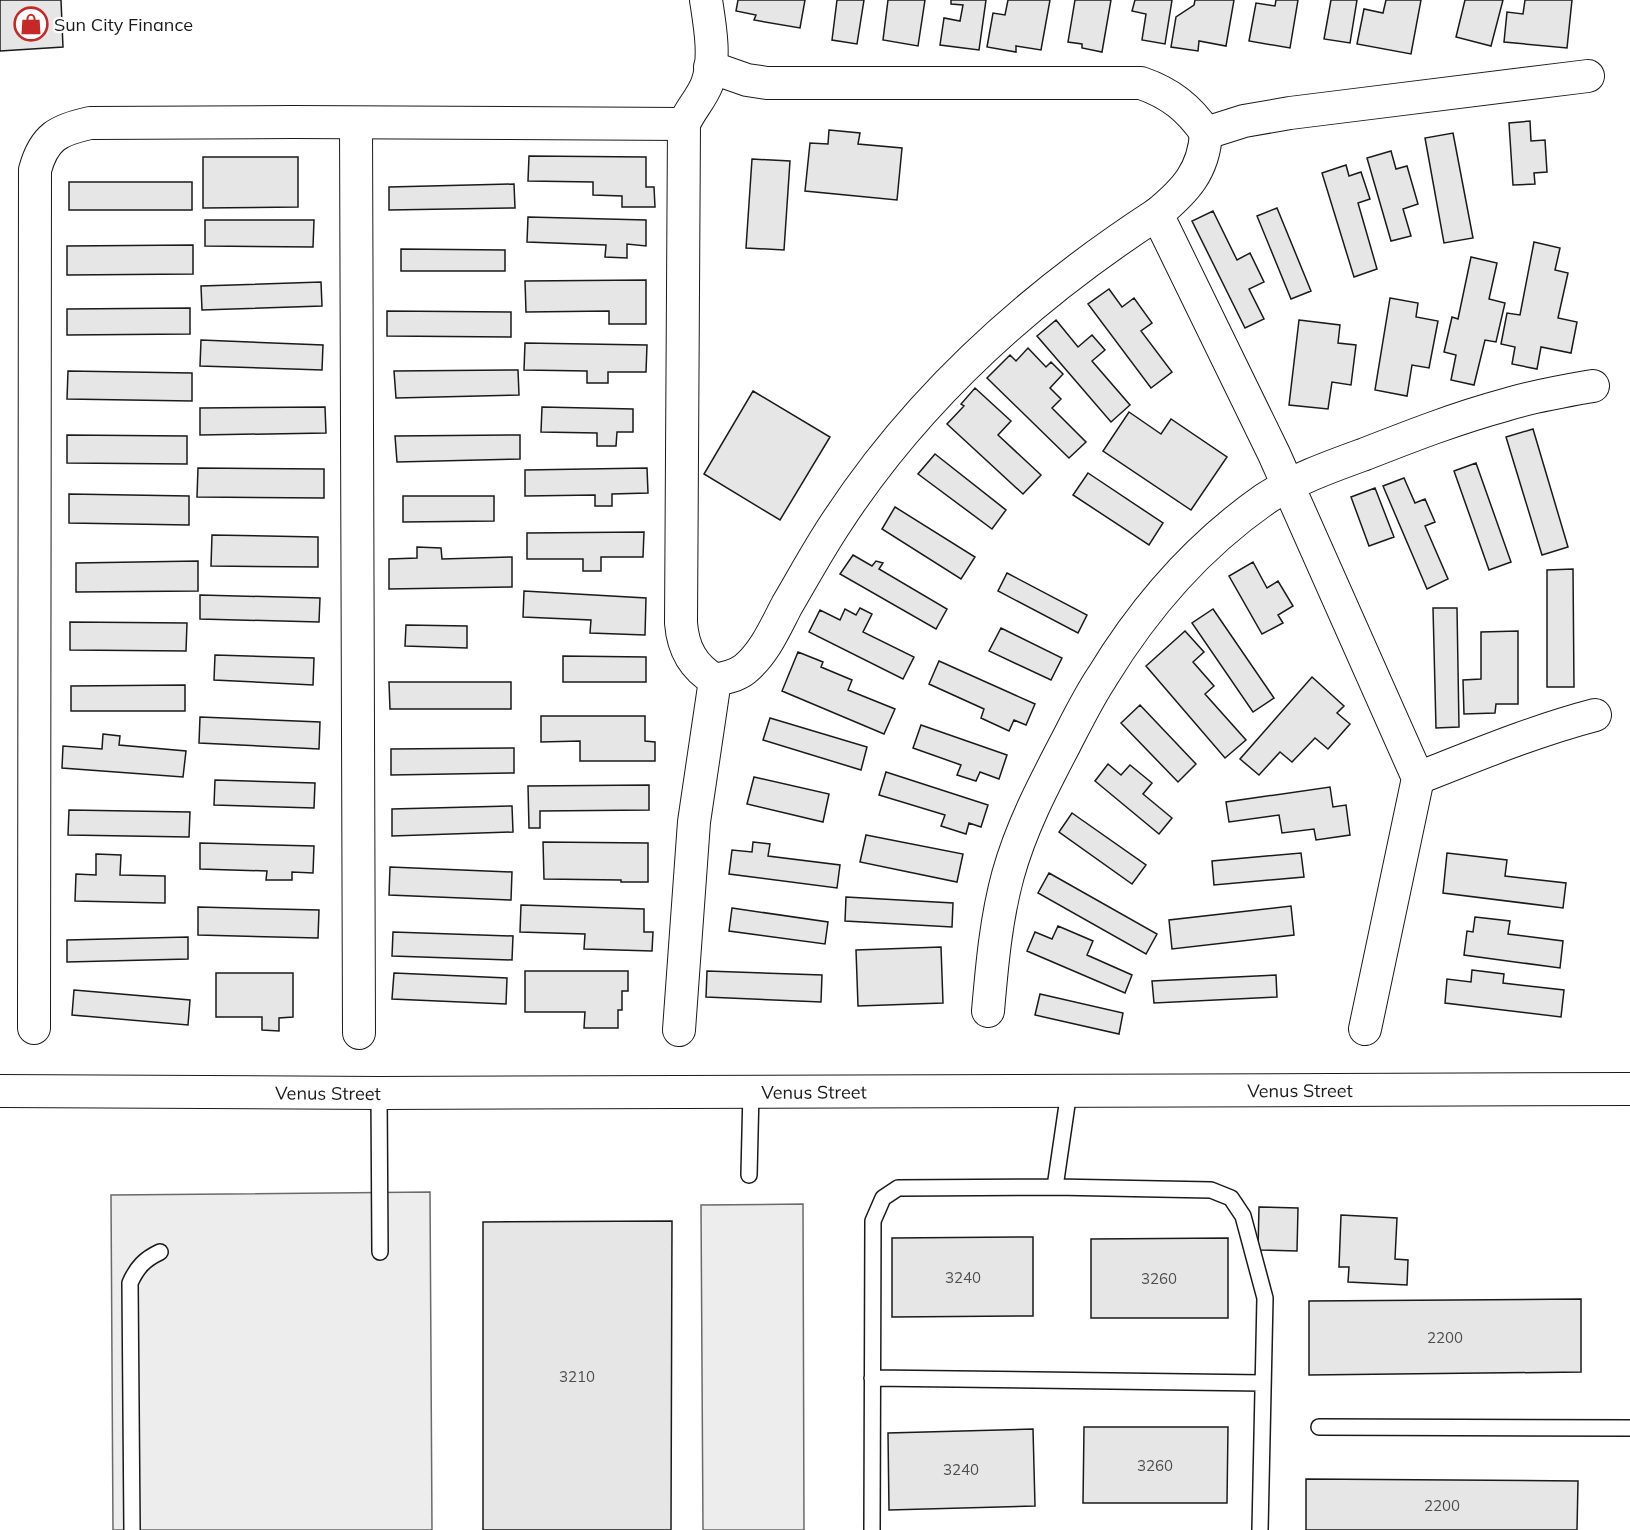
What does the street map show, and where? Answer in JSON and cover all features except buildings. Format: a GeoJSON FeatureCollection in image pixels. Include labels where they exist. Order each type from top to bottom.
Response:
{"type":"FeatureCollection","features":[{"type":"Feature","properties":{"kind":"street"},"geometry":{"type":"LineString","coordinates":[[706,0],[711,43],[710,67],[707,83],[684,124],[681,623],[686,649],[693,662],[715,680],[730,678],[743,671],[765,646],[835,524],[880,459],[927,404],[958,371],[1028,309],[1098,254],[1157,214],[1187,186],[1198,170],[1205,150],[1206,133],[1194,115],[1178,101],[1158,89],[1141,84],[767,83],[747,80],[710,67]]}},
{"type":"Feature","properties":{"kind":"street"},"geometry":{"type":"LineString","coordinates":[[1206,133],[1244,121],[1290,113],[1588,76]]}},
{"type":"Feature","properties":{"kind":"street"},"geometry":{"type":"LineString","coordinates":[[34,1028],[35,170],[40,152],[51,137],[69,128],[90,123],[684,124]]}},
{"type":"Feature","properties":{"kind":"street"},"geometry":{"type":"LineString","coordinates":[[356,123],[359,1033]]}},
{"type":"Feature","properties":{"kind":"street"},"geometry":{"type":"LineString","coordinates":[[1157,214],[1274,454],[1418,778],[1365,1029]]}},
{"type":"Feature","properties":{"kind":"street"},"geometry":{"type":"LineString","coordinates":[[988,1011],[1000,910],[1019,840],[1036,800],[1100,679],[1124,642],[1196,557],[1238,519],[1267,497],[1332,467],[1458,419],[1506,404],[1593,386]]}},
{"type":"Feature","properties":{"kind":"street"},"geometry":{"type":"LineString","coordinates":[[679,1030],[693,832],[715,680]]}},
{"type":"Feature","properties":{"kind":"street"},"geometry":{"type":"LineString","coordinates":[[1418,778],[1519,738],[1595,715]]}},
{"type":"Feature","properties":{"kind":"street","name":"Venus Street"},"geometry":{"type":"LineString","coordinates":[[0,1091],[379,1093],[1630,1089]]}},
{"type":"Feature","properties":{"kind":"lane"},"geometry":{"type":"LineString","coordinates":[[1055,1187],[1069,1090]]}},
{"type":"Feature","properties":{"kind":"lane"},"geometry":{"type":"LineString","coordinates":[[749,1175],[751,1091]]}},
{"type":"Feature","properties":{"kind":"lane"},"geometry":{"type":"LineString","coordinates":[[379,1093],[380,1252]]}},
{"type":"Feature","properties":{"kind":"lane"},"geometry":{"type":"LineString","coordinates":[[872,1530],[873,1221],[883,1198],[898,1188],[1055,1187],[1211,1190],[1231,1198],[1243,1216],[1265,1298],[1260,1530]]}},
{"type":"Feature","properties":{"kind":"lane"},"geometry":{"type":"LineString","coordinates":[[132,1530],[130,1282],[140,1264],[160,1252]]}},
{"type":"Feature","properties":{"kind":"lane"},"geometry":{"type":"LineString","coordinates":[[872,1378],[1263,1383]]}},
{"type":"Feature","properties":{"kind":"lane"},"geometry":{"type":"LineString","coordinates":[[1319,1427],[1630,1428]]}},
{"type":"Feature","properties":{"kind":"shaded area"},"geometry":{"type":"Polygon","coordinates":[[[430,1192],[432,1530],[113,1530],[111,1195],[430,1192]]]}},
{"type":"Feature","properties":{"kind":"shaded area"},"geometry":{"type":"Polygon","coordinates":[[[803,1204],[804,1530],[703,1530],[701,1205],[803,1204]]]}},
{"type":"Feature","properties":{"kind":"place","name":"Sun City Finance"},"geometry":{"type":"Point","coordinates":[31,24]}}]}
